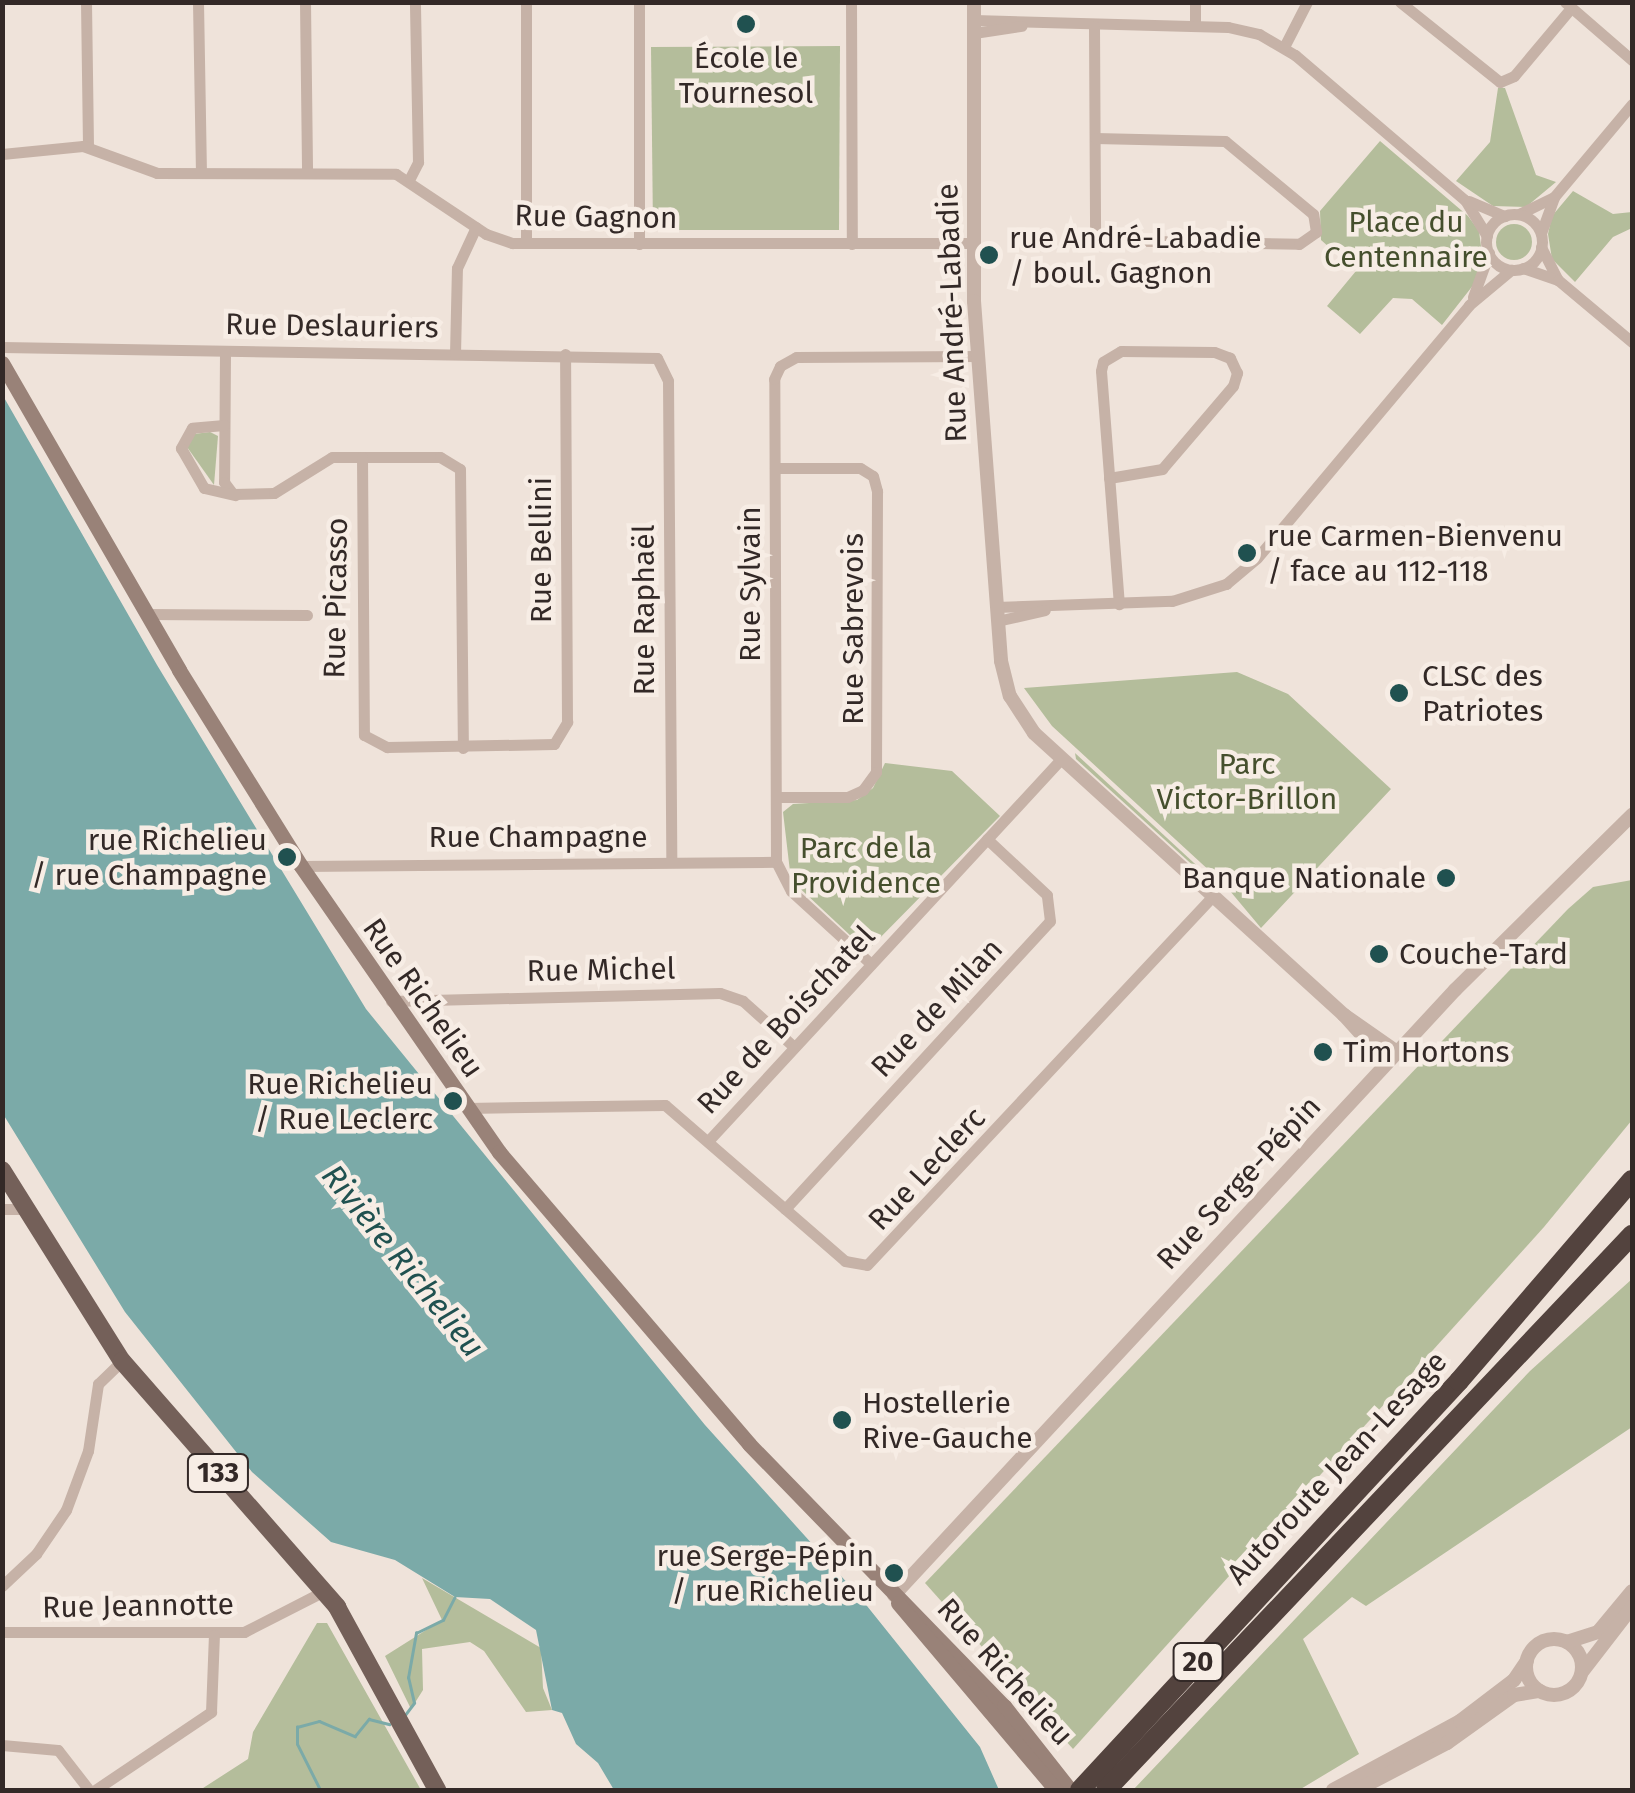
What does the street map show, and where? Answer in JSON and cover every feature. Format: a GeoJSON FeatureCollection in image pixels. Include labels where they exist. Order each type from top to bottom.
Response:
{"type":"FeatureCollection","features":[{"type":"Feature","properties":{"kind":"highway","name":"Autoroute Jean-Lesage"},"geometry":{"type":"LineString","coordinates":[[1106,1790],[1632,1180]]}},
{"type":"Feature","properties":{"kind":"highway","name":"Autoroute Jean-Lesage"},"geometry":{"type":"LineString","coordinates":[[1080,1790],[1632,1236]]}},
{"type":"Feature","properties":{"kind":"highway"},"geometry":{"type":"LineString","coordinates":[[1554,1315],[1632,1257]]}},
{"type":"Feature","properties":{"kind":"main road","name":"Rue Richelieu"},"geometry":{"type":"LineString","coordinates":[[2,363],[146,614],[301,866],[467,1108],[549,1214],[731,1424],[1004,1706],[1070,1790]]}},
{"type":"Feature","properties":{"kind":"main road","name":"133"},"geometry":{"type":"LineString","coordinates":[[2,1170],[122,1361],[324,1590],[437,1790]]}},
{"type":"Feature","properties":{"kind":"main road","name":"Rue Richelieu"},"geometry":{"type":"LineString","coordinates":[[894,1595],[909,1622],[1021,1743],[1056,1790]]}},
{"type":"Feature","properties":{"kind":"street"},"geometry":{"type":"LineString","coordinates":[[86,2],[88,147]]}},
{"type":"Feature","properties":{"kind":"street"},"geometry":{"type":"LineString","coordinates":[[198,2],[201,173]]}},
{"type":"Feature","properties":{"kind":"street"},"geometry":{"type":"LineString","coordinates":[[305,2],[307,173]]}},
{"type":"Feature","properties":{"kind":"street"},"geometry":{"type":"LineString","coordinates":[[2,154],[88,147],[146,172],[410,178],[418,162],[415,2]]}},
{"type":"Feature","properties":{"kind":"street"},"geometry":{"type":"LineString","coordinates":[[526,2],[526,244]]}},
{"type":"Feature","properties":{"kind":"street"},"geometry":{"type":"LineString","coordinates":[[639,2],[639,244]]}},
{"type":"Feature","properties":{"kind":"street"},"geometry":{"type":"LineString","coordinates":[[851,2],[852,244]]}},
{"type":"Feature","properties":{"kind":"street","name":"Rue André-Labadie"},"geometry":{"type":"LineString","coordinates":[[974,2],[978,356],[997,614],[1013,702],[1062,758],[1212,898],[1392,1057]]}},
{"type":"Feature","properties":{"kind":"street"},"geometry":{"type":"LineString","coordinates":[[1194,2],[1195,26]]}},
{"type":"Feature","properties":{"kind":"street"},"geometry":{"type":"LineString","coordinates":[[1284,47],[1308,2]]}},
{"type":"Feature","properties":{"kind":"street"},"geometry":{"type":"LineString","coordinates":[[1400,2],[1500,82],[1514,76],[1568,5],[1632,60]]}},
{"type":"Feature","properties":{"kind":"street"},"geometry":{"type":"LineString","coordinates":[[974,26],[1240,29],[1284,47],[1465,200],[1487,236],[1489,254],[1470,305]]}},
{"type":"Feature","properties":{"kind":"street"},"geometry":{"type":"LineString","coordinates":[[1094,26],[1095,230],[1104,243],[1299,244],[1316,232],[1313,214],[1225,140],[1096,138]]}},
{"type":"Feature","properties":{"kind":"street"},"geometry":{"type":"LineString","coordinates":[[997,614],[1188,598],[1239,575],[1470,305],[1517,269],[1541,240],[1554,196],[1632,104]]}},
{"type":"Feature","properties":{"kind":"street","name":"Rue Gagnon"},"geometry":{"type":"LineString","coordinates":[[410,178],[498,240],[526,244],[974,243]]}},
{"type":"Feature","properties":{"kind":"street"},"geometry":{"type":"LineString","coordinates":[[1487,236],[1512,215],[1554,196]]}},
{"type":"Feature","properties":{"kind":"street"},"geometry":{"type":"LineString","coordinates":[[1465,200],[1512,215],[1541,240],[1558,280]]}},
{"type":"Feature","properties":{"kind":"street"},"geometry":{"type":"LineString","coordinates":[[455,354],[458,264],[476,227]]}},
{"type":"Feature","properties":{"kind":"street"},"geometry":{"type":"LineString","coordinates":[[1489,254],[1517,269],[1558,280],[1632,342]]}},
{"type":"Feature","properties":{"kind":"street","name":"Rue Deslauriers"},"geometry":{"type":"LineString","coordinates":[[2,347],[188,346],[225,354],[565,354],[660,360]]}},
{"type":"Feature","properties":{"kind":"street"},"geometry":{"type":"LineString","coordinates":[[1109,478],[1162,469],[1233,386],[1237,373],[1230,358],[1214,352],[1120,351],[1106,357],[1101,368],[1109,478],[1119,604]]}},
{"type":"Feature","properties":{"kind":"street"},"geometry":{"type":"LineString","coordinates":[[225,354],[224,482],[238,495]]}},
{"type":"Feature","properties":{"kind":"street","name":"Rue Bellini"},"geometry":{"type":"LineString","coordinates":[[464,748],[543,748],[558,742],[567,722],[565,354]]}},
{"type":"Feature","properties":{"kind":"street","name":"Rue Sylvain"},"geometry":{"type":"LineString","coordinates":[[776,862],[774,379],[786,361],[978,356]]}},
{"type":"Feature","properties":{"kind":"street","name":"Rue Raphaël"},"geometry":{"type":"LineString","coordinates":[[660,360],[668,381],[670,862]]}},
{"type":"Feature","properties":{"kind":"street"},"geometry":{"type":"LineString","coordinates":[[224,425],[189,429],[181,448],[208,490],[238,495],[278,491],[322,459],[444,457],[458,466],[464,748]]}},
{"type":"Feature","properties":{"kind":"street","name":"Rue Picasso"},"geometry":{"type":"LineString","coordinates":[[362,457],[359,716],[366,738],[383,747],[464,748]]}},
{"type":"Feature","properties":{"kind":"street","name":"Rue Sabrevois"},"geometry":{"type":"LineString","coordinates":[[774,468],[860,468],[873,476],[877,491],[876,772],[852,796],[776,797]]}},
{"type":"Feature","properties":{"kind":"street"},"geometry":{"type":"LineString","coordinates":[[146,614],[306,614]]}},
{"type":"Feature","properties":{"kind":"street","name":"Rue de Boischatel"},"geometry":{"type":"LineString","coordinates":[[709,1140],[1062,758]]}},
{"type":"Feature","properties":{"kind":"street","name":"Rue Serge-Pépin"},"geometry":{"type":"LineString","coordinates":[[894,1595],[1392,1057],[1632,815]]}},
{"type":"Feature","properties":{"kind":"street","name":"Rue de Milan"},"geometry":{"type":"LineString","coordinates":[[786,1208],[1050,920],[1047,895],[987,840]]}},
{"type":"Feature","properties":{"kind":"street"},"geometry":{"type":"LineString","coordinates":[[776,862],[791,891],[871,964]]}},
{"type":"Feature","properties":{"kind":"street","name":"Rue Champagne"},"geometry":{"type":"LineString","coordinates":[[301,866],[776,862]]}},
{"type":"Feature","properties":{"kind":"street","name":"Rue Leclerc"},"geometry":{"type":"LineString","coordinates":[[467,1108],[661,1104],[709,1140],[845,1261],[874,1262],[1212,898]]}},
{"type":"Feature","properties":{"kind":"street","name":"Rue Michel"},"geometry":{"type":"LineString","coordinates":[[391,1001],[725,993],[794,1048]]}},
{"type":"Feature","properties":{"kind":"street"},"geometry":{"type":"LineString","coordinates":[[2,1209],[26,1209]]}},
{"type":"Feature","properties":{"kind":"street"},"geometry":{"type":"LineString","coordinates":[[2,1586],[36,1554],[66,1510],[88,1451],[98,1384],[122,1361]]}},
{"type":"Feature","properties":{"kind":"street","name":"Rue Jeannotte"},"geometry":{"type":"LineString","coordinates":[[2,1632],[244,1632],[324,1590]]}},
{"type":"Feature","properties":{"kind":"street"},"geometry":{"type":"LineString","coordinates":[[1333,1790],[1460,1721],[1514,1680],[1542,1642],[1567,1642],[1598,1632],[1632,1591]]}},
{"type":"Feature","properties":{"kind":"street"},"geometry":{"type":"LineString","coordinates":[[1357,1790],[1446,1743],[1514,1696],[1566,1692],[1632,1607]]}},
{"type":"Feature","properties":{"kind":"street"},"geometry":{"type":"LineString","coordinates":[[2,1746],[58,1750],[92,1790],[211,1712],[214,1634]]}},
{"type":"Feature","properties":{"kind":"street"},"geometry":{"type":"LineString","coordinates":[[1567,1642],[1579,1655],[1581,1672]]}},
{"type":"Feature","properties":{"kind":"street"},"geometry":{"type":"LineString","coordinates":[[1526,1661],[1528,1678],[1540,1691]]}},
{"type":"Feature","properties":{"kind":"green space"},"geometry":{"type":"Polygon","coordinates":[[[840,46],[839,230],[653,230],[651,47],[840,46]]]}},
{"type":"Feature","properties":{"kind":"green space","name":"Place du Centennaire"},"geometry":{"type":"Polygon","coordinates":[[[1498,88],[1505,88],[1536,175],[1556,182],[1526,207],[1493,206],[1456,181],[1490,142],[1498,88]]]}},
{"type":"Feature","properties":{"kind":"green space","name":"Place du Centennaire"},"geometry":{"type":"Polygon","coordinates":[[[1380,141],[1468,216],[1479,231],[1483,262],[1478,279],[1442,325],[1412,299],[1393,298],[1360,334],[1327,306],[1356,271],[1321,240],[1320,211],[1380,141]]]}},
{"type":"Feature","properties":{"kind":"green space"},"geometry":{"type":"Polygon","coordinates":[[[1573,191],[1613,214],[1632,212],[1632,228],[1613,237],[1575,282],[1552,259],[1548,234],[1552,216],[1573,191]]]}},
{"type":"Feature","properties":{"kind":"green space"},"geometry":{"type":"Polygon","coordinates":[[[1514,224],[1527,229],[1532,242],[1527,255],[1514,260],[1501,255],[1496,242],[1501,229],[1514,224]]]}},
{"type":"Feature","properties":{"kind":"green space"},"geometry":{"type":"Polygon","coordinates":[[[210,432],[218,436],[214,485],[187,447],[194,434],[210,432]]]}},
{"type":"Feature","properties":{"kind":"green space","name":"Parc Victor-Brillon"},"geometry":{"type":"Polygon","coordinates":[[[1237,672],[1288,694],[1391,789],[1261,928],[1225,885],[1052,726],[1024,688],[1237,672]]]}},
{"type":"Feature","properties":{"kind":"green space"},"geometry":{"type":"Polygon","coordinates":[[[1075,753],[1220,887],[1220,890],[1076,759],[1075,753]]]}},
{"type":"Feature","properties":{"kind":"green space","name":"Parc de la Providence"},"geometry":{"type":"Polygon","coordinates":[[[885,763],[952,771],[1000,816],[867,951],[791,880],[783,812],[793,804],[857,800],[873,788],[885,763]]]}},
{"type":"Feature","properties":{"kind":"green space"},"geometry":{"type":"Polygon","coordinates":[[[1632,880],[1632,1120],[1544,1227],[1073,1749],[925,1583],[1568,909],[1593,887],[1632,880]]]}},
{"type":"Feature","properties":{"kind":"green space"},"geometry":{"type":"Polygon","coordinates":[[[1632,1279],[1632,1427],[1366,1606],[1352,1597],[1303,1639],[1359,1754],[1299,1790],[1133,1790],[1530,1371],[1632,1279]]]}},
{"type":"Feature","properties":{"kind":"green space"},"geometry":{"type":"Polygon","coordinates":[[[422,1578],[541,1648],[543,1688],[552,1710],[526,1712],[484,1651],[470,1642],[422,1649],[423,1690],[411,1709],[385,1656],[442,1620],[422,1578]]]}},
{"type":"Feature","properties":{"kind":"green space"},"geometry":{"type":"Polygon","coordinates":[[[317,1623],[327,1623],[421,1790],[200,1790],[248,1759],[253,1732],[317,1623]]]}},
{"type":"Feature","properties":{"kind":"water","name":"Rivière Richelieu"},"geometry":{"type":"Polygon","coordinates":[[[2,394],[157,665],[366,1009],[705,1425],[859,1596],[980,1747],[999,1790],[614,1790],[598,1763],[576,1744],[562,1713],[552,1710],[536,1630],[490,1599],[455,1597],[395,1560],[331,1542],[252,1472],[125,1312],[3,1114],[2,394]]]}},
{"type":"Feature","properties":{"kind":"waterway"},"geometry":{"type":"LineString","coordinates":[[405,1715],[414,1703],[408,1678],[416,1633],[443,1620],[454,1598]]}},
{"type":"Feature","properties":{"kind":"waterway"},"geometry":{"type":"LineString","coordinates":[[320,1790],[297,1744],[297,1727],[319,1721],[355,1736],[369,1719],[389,1724]]}},
{"type":"Feature","properties":{"kind":"place","name":"École le Tournesol"},"geometry":{"type":"Point","coordinates":[746,24]}},
{"type":"Feature","properties":{"kind":"place","name":"rue André-Labadie / boul. Gagnon"},"geometry":{"type":"Point","coordinates":[989,255]}},
{"type":"Feature","properties":{"kind":"place","name":"rue Carmen-Bienvenu / face au 112-118"},"geometry":{"type":"Point","coordinates":[1247,553]}},
{"type":"Feature","properties":{"kind":"place","name":"CLSC des Patriotes"},"geometry":{"type":"Point","coordinates":[1399,693]}},
{"type":"Feature","properties":{"kind":"place","name":"rue Richelieu / rue Champagne"},"geometry":{"type":"Point","coordinates":[287,857]}},
{"type":"Feature","properties":{"kind":"place","name":"Banque Nationale"},"geometry":{"type":"Point","coordinates":[1446,878]}},
{"type":"Feature","properties":{"kind":"place","name":"Couche-Tard"},"geometry":{"type":"Point","coordinates":[1379,954]}},
{"type":"Feature","properties":{"kind":"place","name":"Tim Hortons"},"geometry":{"type":"Point","coordinates":[1323,1052]}},
{"type":"Feature","properties":{"kind":"place","name":"Rue Richelieu / Rue Leclerc"},"geometry":{"type":"Point","coordinates":[453,1101]}},
{"type":"Feature","properties":{"kind":"place","name":"Hostellerie Rive-Gauche"},"geometry":{"type":"Point","coordinates":[842,1420]}},
{"type":"Feature","properties":{"kind":"place","name":"rue Serge-Pépin / rue Richelieu"},"geometry":{"type":"Point","coordinates":[894,1573]}}]}
